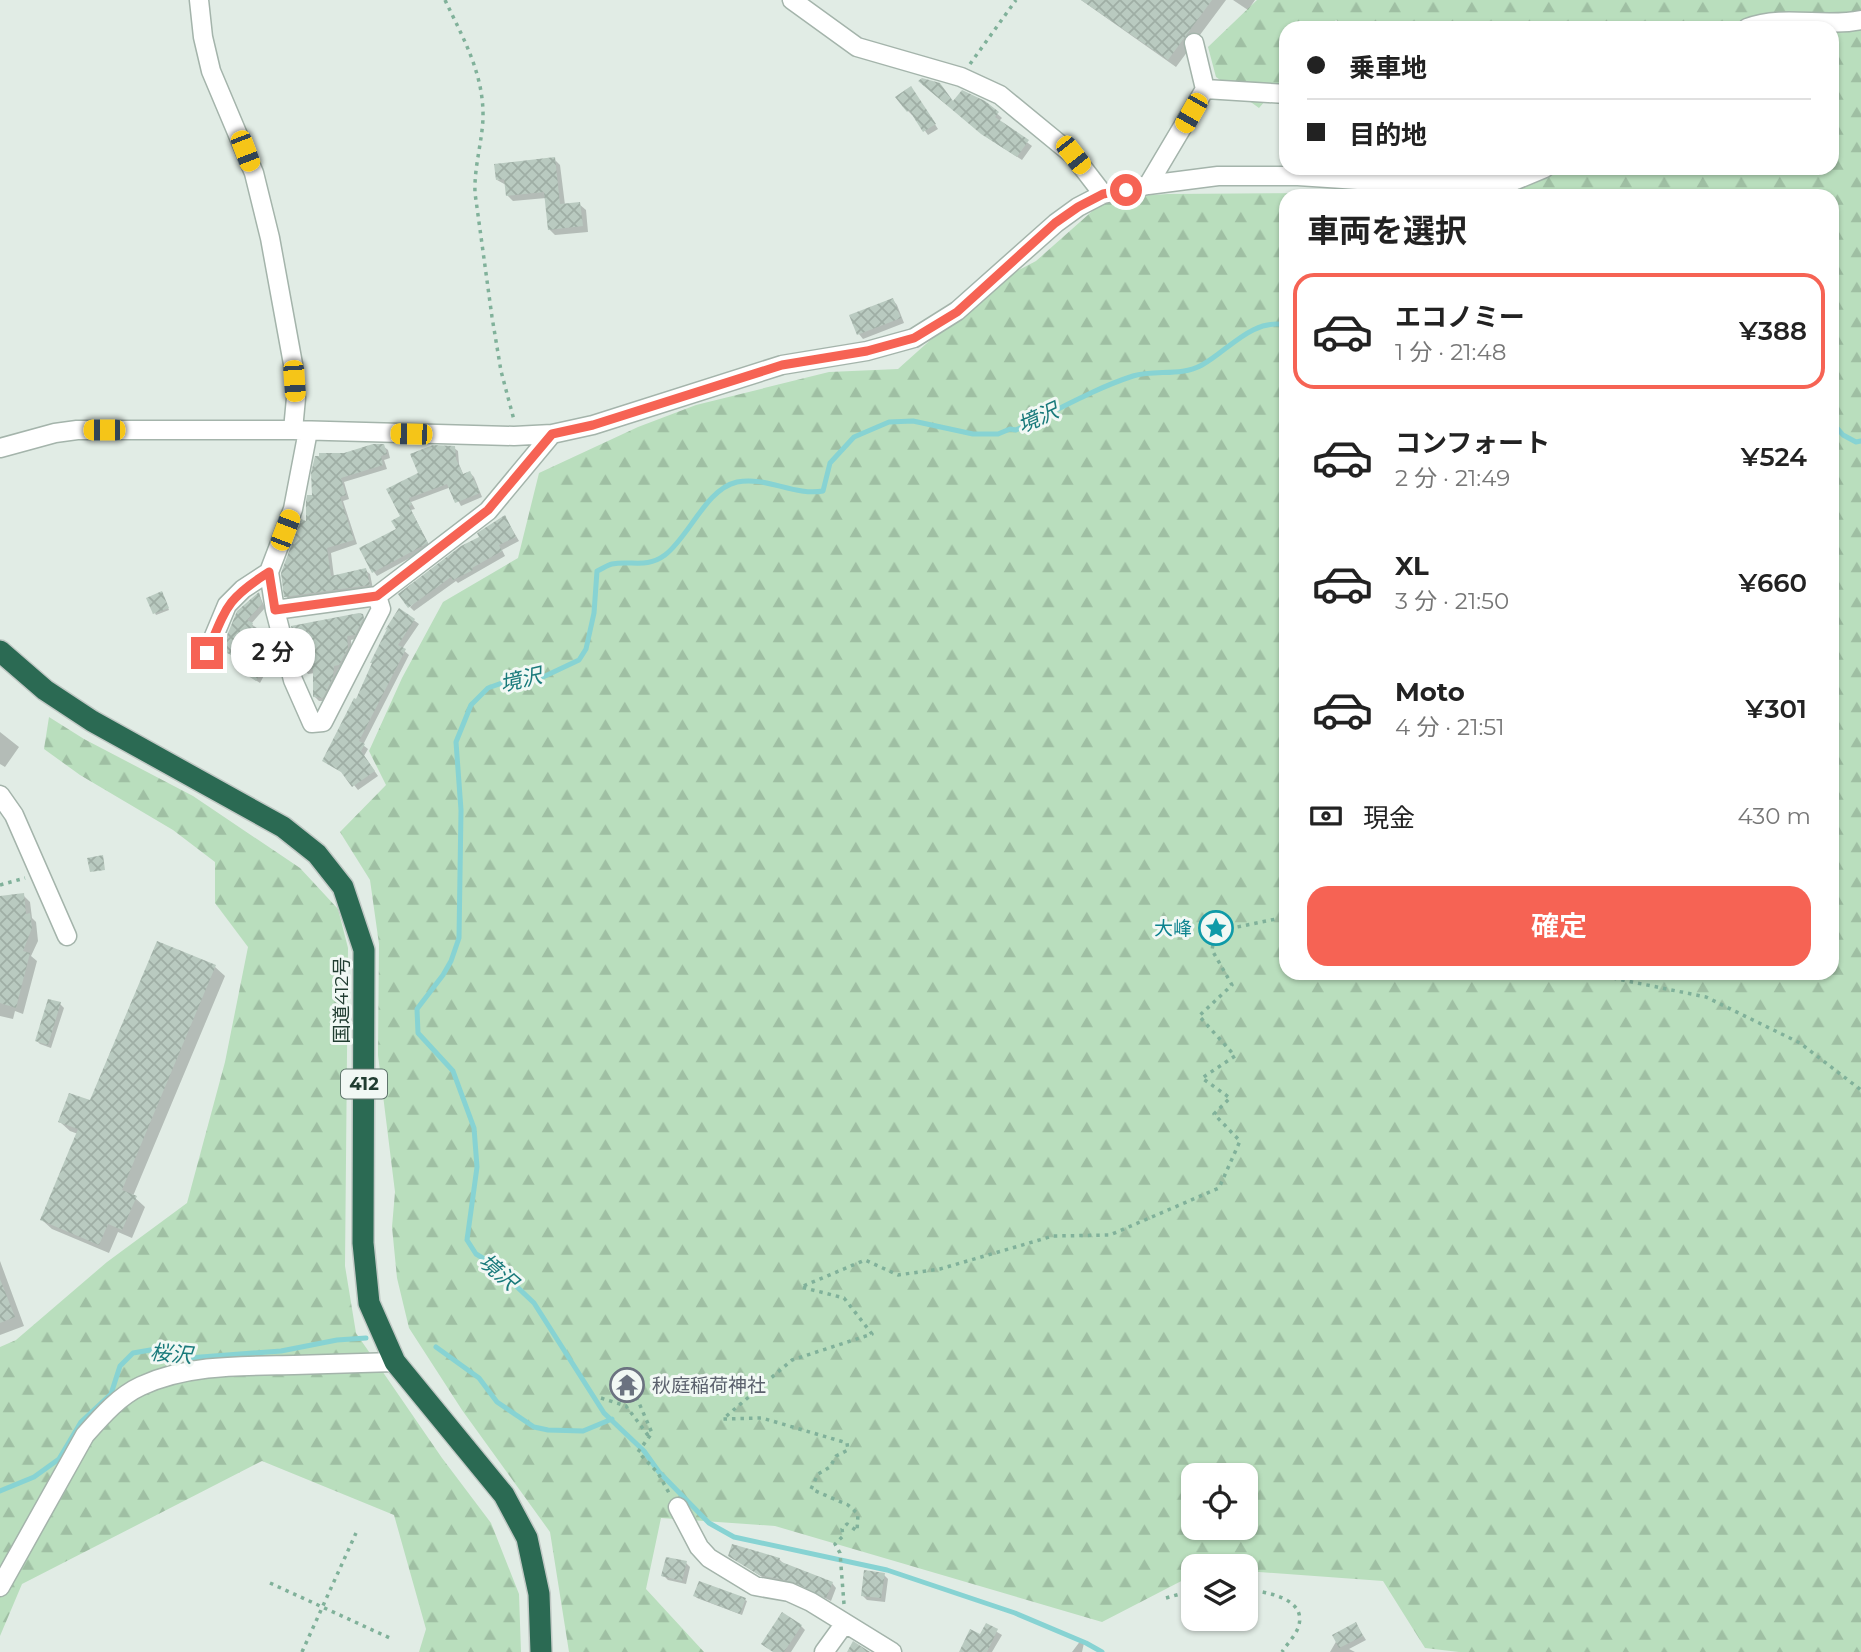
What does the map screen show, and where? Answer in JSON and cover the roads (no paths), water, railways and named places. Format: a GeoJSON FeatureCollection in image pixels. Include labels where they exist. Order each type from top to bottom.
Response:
{"type":"FeatureCollection","features":[{"type":"Feature","properties":{"kind":"highway","name":"国道412号"},"geometry":{"type":"LineString","coordinates":[[0,651],[45,690],[92,721],[283,828],[317,854],[343,887],[364,950],[363,1243],[369,1303],[395,1363],[504,1495],[527,1538],[539,1594],[541,1652]]}},
{"type":"Feature","properties":{"kind":"street"},"geometry":{"type":"LineString","coordinates":[[199,0],[203,37],[211,71],[250,162],[264,207],[293,364],[300,431],[293,509],[269,572],[275,610],[293,680],[312,723],[323,722],[381,608],[377,596]]}},
{"type":"Feature","properties":{"kind":"street"},"geometry":{"type":"LineString","coordinates":[[792,0],[857,47],[961,76],[1000,95],[1073,155],[1103,194]]}},
{"type":"Feature","properties":{"kind":"street"},"geometry":{"type":"LineString","coordinates":[[1839,24],[1861,20]]}},
{"type":"Feature","properties":{"kind":"street"},"geometry":{"type":"LineString","coordinates":[[1774,21],[1811,21]]}},
{"type":"Feature","properties":{"kind":"street"},"geometry":{"type":"LineString","coordinates":[[1148,185],[1205,89],[1194,43]]}},
{"type":"Feature","properties":{"kind":"street"},"geometry":{"type":"LineString","coordinates":[[1205,89],[1279,94]]}},
{"type":"Feature","properties":{"kind":"street"},"geometry":{"type":"LineString","coordinates":[[0,448],[77,430],[514,436],[552,434],[593,425],[782,365],[867,351],[914,338],[957,312],[1055,223],[1103,194],[1218,176],[1336,175]]}},
{"type":"Feature","properties":{"kind":"street"},"geometry":{"type":"LineString","coordinates":[[1385,175],[1491,184],[1528,175]]}},
{"type":"Feature","properties":{"kind":"street"},"geometry":{"type":"LineString","coordinates":[[275,610],[377,596],[488,510],[552,434]]}},
{"type":"Feature","properties":{"kind":"street"},"geometry":{"type":"LineString","coordinates":[[207,653],[227,605],[243,589],[269,572]]}},
{"type":"Feature","properties":{"kind":"street"},"geometry":{"type":"LineString","coordinates":[[0,795],[15,815],[67,936]]}},
{"type":"Feature","properties":{"kind":"street"},"geometry":{"type":"LineString","coordinates":[[0,1587],[85,1435],[103,1416],[139,1387],[166,1376],[194,1370],[395,1363]]}},
{"type":"Feature","properties":{"kind":"street"},"geometry":{"type":"LineString","coordinates":[[678,1507],[699,1547],[709,1558],[755,1586],[789,1592],[845,1618],[892,1652]]}},
{"type":"Feature","properties":{"kind":"street"},"geometry":{"type":"LineString","coordinates":[[824,1652],[845,1618]]}},
{"type":"Feature","properties":{"kind":"waterway","name":"境沢"},"geometry":{"type":"LineString","coordinates":[[1102,1652],[1015,1613],[887,1570],[734,1537],[709,1523],[659,1472],[644,1451],[604,1413],[534,1303],[493,1264],[476,1254],[467,1240],[477,1167],[474,1128],[453,1071],[418,1033],[417,1009],[443,975],[459,938],[461,810],[456,742],[471,705],[488,688],[516,678],[543,677],[579,660],[586,649],[594,613],[597,571],[612,564],[651,562],[665,555],[707,503],[726,486],[737,482],[759,482],[801,491],[823,491],[830,463],[854,437],[889,422],[913,421],[973,434],[998,434],[1010,429],[1016,430],[1118,381],[1142,374],[1194,369],[1252,331],[1262,326],[1279,324]]}},
{"type":"Feature","properties":{"kind":"waterway","name":"境沢"},"geometry":{"type":"LineString","coordinates":[[1839,430],[1856,442],[1861,441]]}},
{"type":"Feature","properties":{"kind":"waterway","name":"桜沢"},"geometry":{"type":"LineString","coordinates":[[0,1491],[34,1477],[59,1459],[81,1422],[111,1394],[120,1366],[133,1353],[156,1349],[171,1356],[188,1358],[281,1351],[337,1340],[366,1338]]}},
{"type":"Feature","properties":{"kind":"waterway","name":"桜沢"},"geometry":{"type":"LineString","coordinates":[[436,1347],[479,1378],[497,1402],[534,1427],[583,1431],[612,1419]]}},
{"type":"Feature","properties":{"kind":"place","name":"大峰"},"geometry":{"type":"Point","coordinates":[1216,928]}},
{"type":"Feature","properties":{"kind":"place","name":"秋庭稲荷神社"},"geometry":{"type":"Point","coordinates":[627,1385]}}]}
